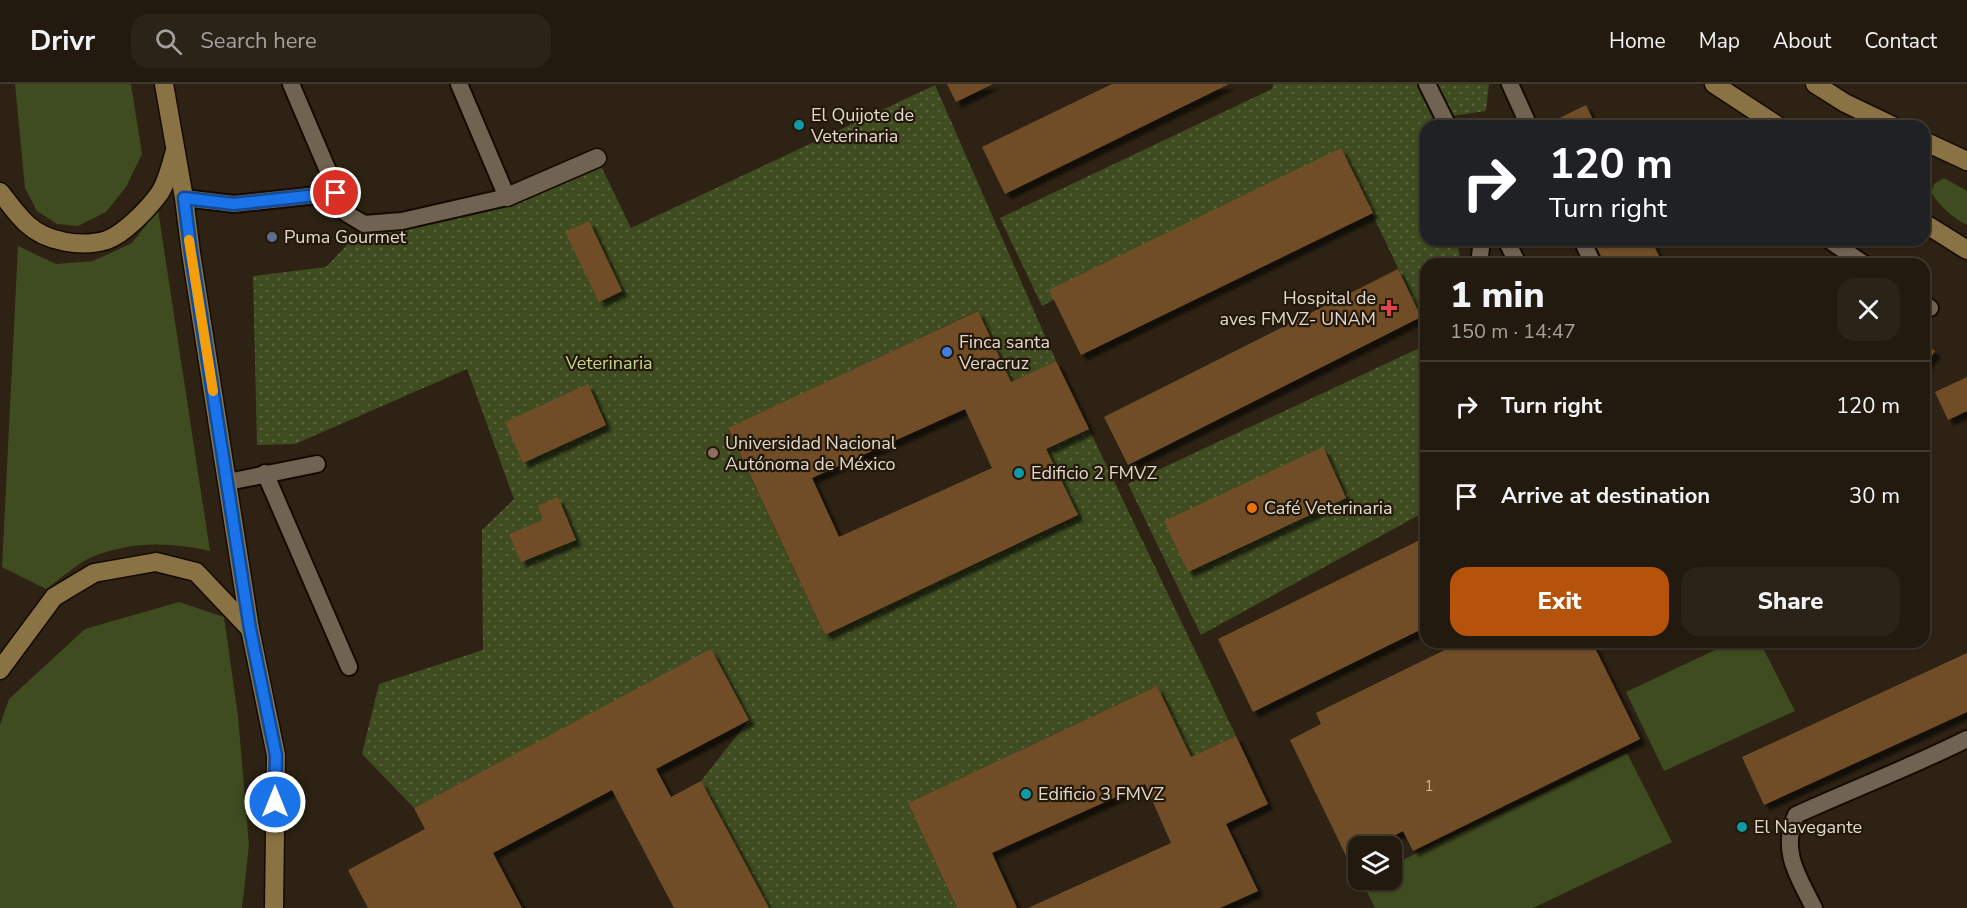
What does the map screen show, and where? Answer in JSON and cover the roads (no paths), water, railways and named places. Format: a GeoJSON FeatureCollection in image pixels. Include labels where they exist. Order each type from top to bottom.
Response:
{"type":"FeatureCollection","features":[{"type":"Feature","properties":{"kind":"street"},"geometry":{"type":"LineString","coordinates":[[164,84],[184,198],[250,629],[276,755],[274,908]]}},
{"type":"Feature","properties":{"kind":"street"},"geometry":{"type":"LineString","coordinates":[[1714,84],[1769,120]]}},
{"type":"Feature","properties":{"kind":"street"},"geometry":{"type":"LineString","coordinates":[[1815,84],[1845,103],[1880,120]]}},
{"type":"Feature","properties":{"kind":"street"},"geometry":{"type":"LineString","coordinates":[[1930,146],[1967,161]]}},
{"type":"Feature","properties":{"kind":"street"},"geometry":{"type":"LineString","coordinates":[[0,192],[28,225],[57,240],[91,243],[108,239],[129,225],[161,192],[176,149]]}},
{"type":"Feature","properties":{"kind":"street"},"geometry":{"type":"LineString","coordinates":[[507,197],[597,158]]}},
{"type":"Feature","properties":{"kind":"street"},"geometry":{"type":"LineString","coordinates":[[1930,227],[1967,250]]}},
{"type":"Feature","properties":{"kind":"street"},"geometry":{"type":"LineString","coordinates":[[0,670],[54,597],[94,573],[156,562],[196,572],[250,629]]}},
{"type":"Feature","properties":{"kind":"lane"},"geometry":{"type":"LineString","coordinates":[[291,84],[346,213],[364,224],[402,221],[507,197],[459,84]]}},
{"type":"Feature","properties":{"kind":"lane"},"geometry":{"type":"LineString","coordinates":[[1427,84],[1445,120]]}},
{"type":"Feature","properties":{"kind":"lane"},"geometry":{"type":"LineString","coordinates":[[1510,84],[1526,120]]}},
{"type":"Feature","properties":{"kind":"lane"},"geometry":{"type":"LineString","coordinates":[[184,198],[234,204],[336,193]]}},
{"type":"Feature","properties":{"kind":"lane"},"geometry":{"type":"LineString","coordinates":[[1838,246],[1855,258]]}},
{"type":"Feature","properties":{"kind":"lane"},"geometry":{"type":"LineString","coordinates":[[228,482],[317,464]]}},
{"type":"Feature","properties":{"kind":"lane"},"geometry":{"type":"LineString","coordinates":[[265,473],[349,667]]}},
{"type":"Feature","properties":{"kind":"lane"},"geometry":{"type":"LineString","coordinates":[[1814,908],[1791,860],[1790,830],[1796,815],[1923,761],[1967,739]]}},
{"type":"Feature","properties":{"kind":"place","name":"El Quijote de Veterinaria"},"geometry":{"type":"Point","coordinates":[799,125]}},
{"type":"Feature","properties":{"kind":"place","name":"Puma Gourmet"},"geometry":{"type":"Point","coordinates":[272,237]}},
{"type":"Feature","properties":{"kind":"place","name":"Hospital de aves FMVZ- UNAM"},"geometry":{"type":"Point","coordinates":[1389,308]}},
{"type":"Feature","properties":{"kind":"place","name":"Finca santa Veracruz"},"geometry":{"type":"Point","coordinates":[947,352]}},
{"type":"Feature","properties":{"kind":"place","name":"Universidad Nacional Autónoma de México"},"geometry":{"type":"Point","coordinates":[713,453]}},
{"type":"Feature","properties":{"kind":"place","name":"Edificio 2 FMVZ"},"geometry":{"type":"Point","coordinates":[1019,473]}},
{"type":"Feature","properties":{"kind":"place","name":"Café Veterinaria"},"geometry":{"type":"Point","coordinates":[1252,508]}},
{"type":"Feature","properties":{"kind":"place","name":"Edificio 3 FMVZ"},"geometry":{"type":"Point","coordinates":[1026,794]}},
{"type":"Feature","properties":{"kind":"place","name":"El Navegante"},"geometry":{"type":"Point","coordinates":[1742,827]}},
{"type":"Feature","properties":{"kind":"park label","name":"Veterinaria"},"geometry":{"type":"Point","coordinates":[609,363]}}]}
